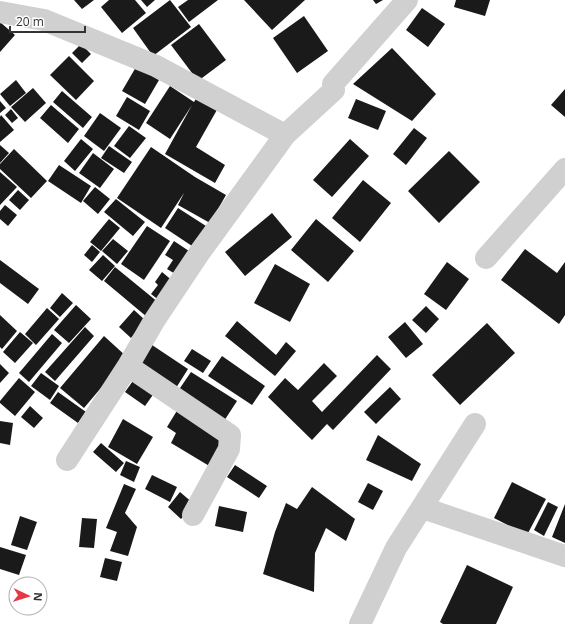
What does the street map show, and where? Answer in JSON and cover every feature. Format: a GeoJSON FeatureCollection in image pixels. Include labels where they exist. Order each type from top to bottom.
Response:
{"type":"FeatureCollection","features":[{"type":"Feature","properties":{"kind":"street"},"geometry":{"type":"LineString","coordinates":[[67,460],[128,366],[154,321],[285,135],[334,90],[333,84],[407,0]]}},
{"type":"Feature","properties":{"kind":"street"},"geometry":{"type":"LineString","coordinates":[[0,12],[44,20],[156,66],[285,135]]}},
{"type":"Feature","properties":{"kind":"street"},"geometry":{"type":"LineString","coordinates":[[486,258],[565,169]]}},
{"type":"Feature","properties":{"kind":"street"},"geometry":{"type":"LineString","coordinates":[[128,366],[230,435],[229,449],[193,515]]}},
{"type":"Feature","properties":{"kind":"street"},"geometry":{"type":"LineString","coordinates":[[360,624],[396,548],[423,508],[475,424]]}},
{"type":"Feature","properties":{"kind":"street"},"geometry":{"type":"LineString","coordinates":[[423,508],[565,556]]}},
{"type":"Feature","properties":{"kind":"building"},"geometry":{"type":"Polygon","coordinates":[[[74,0],[94,0],[82,9],[74,0]]]}},
{"type":"Feature","properties":{"kind":"building"},"geometry":{"type":"Polygon","coordinates":[[[109,0],[135,0],[146,13],[122,33],[101,7],[109,0]]]}},
{"type":"Feature","properties":{"kind":"building"},"geometry":{"type":"Polygon","coordinates":[[[141,0],[155,0],[147,7],[141,0]]]}},
{"type":"Feature","properties":{"kind":"building"},"geometry":{"type":"Polygon","coordinates":[[[170,0],[191,27],[153,56],[133,28],[170,0]]]}},
{"type":"Feature","properties":{"kind":"building"},"geometry":{"type":"Polygon","coordinates":[[[188,0],[218,0],[189,22],[178,7],[188,0]]]}},
{"type":"Feature","properties":{"kind":"building"},"geometry":{"type":"Polygon","coordinates":[[[244,0],[305,0],[272,30],[244,0]]]}},
{"type":"Feature","properties":{"kind":"building"},"geometry":{"type":"Polygon","coordinates":[[[373,0],[383,0],[376,4],[373,0]]]}},
{"type":"Feature","properties":{"kind":"building"},"geometry":{"type":"Polygon","coordinates":[[[456,0],[490,0],[485,16],[454,7],[456,0]]]}},
{"type":"Feature","properties":{"kind":"building"},"geometry":{"type":"Polygon","coordinates":[[[422,8],[445,24],[428,47],[406,30],[422,8]]]}},
{"type":"Feature","properties":{"kind":"building"},"geometry":{"type":"Polygon","coordinates":[[[304,16],[328,51],[297,73],[273,38],[304,16]]]}},
{"type":"Feature","properties":{"kind":"building"},"geometry":{"type":"Polygon","coordinates":[[[0,22],[15,35],[0,52],[0,22]]]}},
{"type":"Feature","properties":{"kind":"building"},"geometry":{"type":"Polygon","coordinates":[[[199,24],[226,60],[198,81],[171,45],[199,24]]]}},
{"type":"Feature","properties":{"kind":"building"},"geometry":{"type":"Polygon","coordinates":[[[81,44],[91,54],[82,63],[72,53],[81,44]]]}},
{"type":"Feature","properties":{"kind":"building"},"geometry":{"type":"Polygon","coordinates":[[[392,48],[436,94],[412,121],[353,84],[392,48]]]}},
{"type":"Feature","properties":{"kind":"building"},"geometry":{"type":"Polygon","coordinates":[[[69,56],[94,81],[76,100],[50,75],[69,56]]]}},
{"type":"Feature","properties":{"kind":"building"},"geometry":{"type":"Polygon","coordinates":[[[136,67],[159,80],[145,104],[122,91],[136,67]]]}},
{"type":"Feature","properties":{"kind":"building"},"geometry":{"type":"Polygon","coordinates":[[[16,80],[26,93],[10,106],[0,94],[16,80]]]}},
{"type":"Feature","properties":{"kind":"building"},"geometry":{"type":"Polygon","coordinates":[[[170,86],[194,102],[197,97],[218,108],[196,147],[225,165],[215,183],[165,154],[192,105],[170,139],[146,123],[170,86]]]}},
{"type":"Feature","properties":{"kind":"building"},"geometry":{"type":"Polygon","coordinates":[[[33,88],[46,103],[25,122],[11,107],[33,88]]]}},
{"type":"Feature","properties":{"kind":"building"},"geometry":{"type":"Polygon","coordinates":[[[565,89],[565,117],[551,105],[565,89]]]}},
{"type":"Feature","properties":{"kind":"building"},"geometry":{"type":"Polygon","coordinates":[[[62,91],[92,117],[83,128],[53,102],[62,91]]]}},
{"type":"Feature","properties":{"kind":"building"},"geometry":{"type":"Polygon","coordinates":[[[127,97],[150,111],[139,130],[116,116],[127,97]]]}},
{"type":"Feature","properties":{"kind":"building"},"geometry":{"type":"Polygon","coordinates":[[[356,99],[386,111],[378,130],[348,118],[356,99]]]}},
{"type":"Feature","properties":{"kind":"building"},"geometry":{"type":"Polygon","coordinates":[[[0,101],[6,108],[0,113],[0,101]]]}},
{"type":"Feature","properties":{"kind":"building"},"geometry":{"type":"Polygon","coordinates":[[[51,105],[79,129],[68,143],[40,118],[51,105]]]}},
{"type":"Feature","properties":{"kind":"building"},"geometry":{"type":"Polygon","coordinates":[[[11,109],[18,118],[12,123],[5,115],[11,109]]]}},
{"type":"Feature","properties":{"kind":"building"},"geometry":{"type":"Polygon","coordinates":[[[100,113],[121,128],[104,151],[84,136],[100,113]]]}},
{"type":"Feature","properties":{"kind":"building"},"geometry":{"type":"Polygon","coordinates":[[[1,115],[14,130],[0,142],[0,117],[1,115]]]}},
{"type":"Feature","properties":{"kind":"building"},"geometry":{"type":"Polygon","coordinates":[[[129,126],[146,138],[130,158],[114,146],[129,126]]]}},
{"type":"Feature","properties":{"kind":"building"},"geometry":{"type":"Polygon","coordinates":[[[414,128],[427,138],[406,165],[393,154],[414,128]]]}},
{"type":"Feature","properties":{"kind":"building"},"geometry":{"type":"Polygon","coordinates":[[[81,139],[93,149],[75,171],[64,161],[81,139]]]}},
{"type":"Feature","properties":{"kind":"building"},"geometry":{"type":"Polygon","coordinates":[[[350,139],[369,156],[332,197],[313,180],[350,139]]]}},
{"type":"Feature","properties":{"kind":"building"},"geometry":{"type":"Polygon","coordinates":[[[0,145],[9,153],[0,163],[0,145]]]}},
{"type":"Feature","properties":{"kind":"building"},"geometry":{"type":"Polygon","coordinates":[[[109,146],[132,162],[124,173],[101,158],[109,146]]]}},
{"type":"Feature","properties":{"kind":"building"},"geometry":{"type":"Polygon","coordinates":[[[151,147],[195,177],[226,195],[210,223],[178,205],[184,193],[161,228],[117,198],[151,147]]]}},
{"type":"Feature","properties":{"kind":"building"},"geometry":{"type":"Polygon","coordinates":[[[14,149],[47,181],[31,198],[0,169],[0,164],[14,149]]]}},
{"type":"Feature","properties":{"kind":"building"},"geometry":{"type":"Polygon","coordinates":[[[449,151],[480,182],[439,223],[408,191],[449,151]]]}},
{"type":"Feature","properties":{"kind":"building"},"geometry":{"type":"Polygon","coordinates":[[[93,153],[114,169],[100,188],[79,173],[93,153]]]}},
{"type":"Feature","properties":{"kind":"building"},"geometry":{"type":"Polygon","coordinates":[[[59,165],[91,186],[81,203],[48,181],[59,165]]]}},
{"type":"Feature","properties":{"kind":"building"},"geometry":{"type":"Polygon","coordinates":[[[0,172],[17,187],[0,205],[0,172]]]}},
{"type":"Feature","properties":{"kind":"building"},"geometry":{"type":"Polygon","coordinates":[[[363,180],[391,203],[360,242],[332,218],[363,180]]]}},
{"type":"Feature","properties":{"kind":"building"},"geometry":{"type":"Polygon","coordinates":[[[95,187],[110,199],[98,214],[83,201],[95,187]]]}},
{"type":"Feature","properties":{"kind":"building"},"geometry":{"type":"Polygon","coordinates":[[[18,190],[29,200],[20,210],[9,200],[18,190]]]}},
{"type":"Feature","properties":{"kind":"building"},"geometry":{"type":"Polygon","coordinates":[[[116,199],[145,222],[133,236],[104,212],[116,199]]]}},
{"type":"Feature","properties":{"kind":"building"},"geometry":{"type":"Polygon","coordinates":[[[5,205],[17,215],[8,226],[0,219],[0,211],[5,205]]]}},
{"type":"Feature","properties":{"kind":"building"},"geometry":{"type":"Polygon","coordinates":[[[178,208],[206,226],[192,246],[165,228],[178,208]]]}},
{"type":"Feature","properties":{"kind":"building"},"geometry":{"type":"Polygon","coordinates":[[[272,213],[292,237],[245,276],[225,252],[272,213]]]}},
{"type":"Feature","properties":{"kind":"building"},"geometry":{"type":"Polygon","coordinates":[[[109,219],[120,228],[101,251],[90,242],[109,219]]]}},
{"type":"Feature","properties":{"kind":"building"},"geometry":{"type":"Polygon","coordinates":[[[316,219],[354,251],[328,282],[291,250],[316,219]]]}},
{"type":"Feature","properties":{"kind":"building"},"geometry":{"type":"Polygon","coordinates":[[[147,226],[170,241],[144,280],[121,264],[147,226]]]}},
{"type":"Feature","properties":{"kind":"building"},"geometry":{"type":"Polygon","coordinates":[[[113,239],[128,251],[117,264],[102,251],[113,239]]]}},
{"type":"Feature","properties":{"kind":"building"},"geometry":{"type":"Polygon","coordinates":[[[174,241],[192,253],[177,275],[167,269],[173,260],[165,255],[174,241]]]}},
{"type":"Feature","properties":{"kind":"building"},"geometry":{"type":"Polygon","coordinates":[[[92,245],[100,252],[92,262],[84,255],[92,245]]]}},
{"type":"Feature","properties":{"kind":"building"},"geometry":{"type":"Polygon","coordinates":[[[525,249],[557,273],[565,262],[565,315],[559,324],[501,280],[525,249]]]}},
{"type":"Feature","properties":{"kind":"building"},"geometry":{"type":"Polygon","coordinates":[[[103,255],[115,266],[102,281],[89,270],[103,255]]]}},
{"type":"Feature","properties":{"kind":"building"},"geometry":{"type":"Polygon","coordinates":[[[0,260],[39,289],[28,304],[0,283],[0,260]]]}},
{"type":"Feature","properties":{"kind":"building"},"geometry":{"type":"Polygon","coordinates":[[[447,262],[469,279],[446,310],[424,294],[447,262]]]}},
{"type":"Feature","properties":{"kind":"building"},"geometry":{"type":"Polygon","coordinates":[[[275,264],[310,284],[290,322],[254,303],[275,264]]]}},
{"type":"Feature","properties":{"kind":"building"},"geometry":{"type":"Polygon","coordinates":[[[115,267],[159,303],[147,317],[104,281],[115,267]]]}},
{"type":"Feature","properties":{"kind":"building"},"geometry":{"type":"Polygon","coordinates":[[[162,272],[174,282],[160,301],[151,294],[158,285],[155,282],[162,272]]]}},
{"type":"Feature","properties":{"kind":"building"},"geometry":{"type":"Polygon","coordinates":[[[62,293],[73,303],[60,317],[50,308],[62,293]]]}},
{"type":"Feature","properties":{"kind":"building"},"geometry":{"type":"Polygon","coordinates":[[[76,305],[91,319],[69,343],[54,330],[76,305]]]}},
{"type":"Feature","properties":{"kind":"building"},"geometry":{"type":"Polygon","coordinates":[[[426,306],[439,319],[426,333],[412,320],[426,306]]]}},
{"type":"Feature","properties":{"kind":"building"},"geometry":{"type":"Polygon","coordinates":[[[47,308],[59,319],[36,345],[25,334],[47,308]]]}},
{"type":"Feature","properties":{"kind":"building"},"geometry":{"type":"Polygon","coordinates":[[[134,310],[145,320],[131,338],[119,327],[134,310]]]}},
{"type":"Feature","properties":{"kind":"building"},"geometry":{"type":"Polygon","coordinates":[[[0,315],[17,331],[2,349],[0,347],[0,315]]]}},
{"type":"Feature","properties":{"kind":"building"},"geometry":{"type":"Polygon","coordinates":[[[237,321],[276,355],[286,342],[296,351],[275,376],[225,336],[237,321]]]}},
{"type":"Feature","properties":{"kind":"building"},"geometry":{"type":"Polygon","coordinates":[[[405,322],[423,344],[406,358],[388,337],[405,322]]]}},
{"type":"Feature","properties":{"kind":"building"},"geometry":{"type":"Polygon","coordinates":[[[487,323],[515,353],[460,405],[432,375],[487,323]]]}},
{"type":"Feature","properties":{"kind":"building"},"geometry":{"type":"Polygon","coordinates":[[[85,327],[94,336],[55,381],[45,372],[85,327]]]}},
{"type":"Feature","properties":{"kind":"building"},"geometry":{"type":"Polygon","coordinates":[[[20,332],[33,343],[15,363],[3,352],[20,332]]]}},
{"type":"Feature","properties":{"kind":"building"},"geometry":{"type":"Polygon","coordinates":[[[52,334],[62,343],[29,382],[19,373],[52,334]]]}},
{"type":"Feature","properties":{"kind":"building"},"geometry":{"type":"Polygon","coordinates":[[[104,336],[127,357],[84,408],[60,388],[104,336]]]}},
{"type":"Feature","properties":{"kind":"building"},"geometry":{"type":"Polygon","coordinates":[[[149,343],[188,369],[176,388],[137,362],[149,343]]]}},
{"type":"Feature","properties":{"kind":"building"},"geometry":{"type":"Polygon","coordinates":[[[192,349],[211,361],[203,373],[184,361],[192,349]]]}},
{"type":"Feature","properties":{"kind":"building"},"geometry":{"type":"Polygon","coordinates":[[[377,355],[391,369],[333,430],[327,424],[312,440],[268,397],[285,378],[298,390],[324,363],[337,376],[312,401],[322,412],[377,355]]]}},
{"type":"Feature","properties":{"kind":"building"},"geometry":{"type":"Polygon","coordinates":[[[222,356],[265,386],[252,405],[208,376],[222,356]]]}},
{"type":"Feature","properties":{"kind":"building"},"geometry":{"type":"Polygon","coordinates":[[[0,364],[9,373],[0,383],[0,364]]]}},
{"type":"Feature","properties":{"kind":"building"},"geometry":{"type":"Polygon","coordinates":[[[191,372],[237,401],[224,421],[178,391],[191,372]]]}},
{"type":"Feature","properties":{"kind":"building"},"geometry":{"type":"Polygon","coordinates":[[[41,373],[59,386],[50,400],[31,386],[41,373]]]}},
{"type":"Feature","properties":{"kind":"building"},"geometry":{"type":"Polygon","coordinates":[[[19,378],[35,392],[15,416],[0,403],[0,401],[19,378]]]}},
{"type":"Feature","properties":{"kind":"building"},"geometry":{"type":"Polygon","coordinates":[[[135,378],[155,392],[145,406],[125,392],[135,378]]]}},
{"type":"Feature","properties":{"kind":"building"},"geometry":{"type":"Polygon","coordinates":[[[390,387],[401,399],[376,424],[364,412],[390,387]]]}},
{"type":"Feature","properties":{"kind":"building"},"geometry":{"type":"Polygon","coordinates":[[[58,392],[86,412],[78,423],[50,403],[58,392]]]}},
{"type":"Feature","properties":{"kind":"building"},"geometry":{"type":"Polygon","coordinates":[[[30,406],[43,418],[34,428],[21,417],[30,406]]]}},
{"type":"Feature","properties":{"kind":"building"},"geometry":{"type":"Polygon","coordinates":[[[178,409],[226,438],[211,467],[171,443],[176,433],[167,427],[178,409]]]}},
{"type":"Feature","properties":{"kind":"building"},"geometry":{"type":"Polygon","coordinates":[[[123,419],[153,437],[137,464],[108,447],[123,419]]]}},
{"type":"Feature","properties":{"kind":"building"},"geometry":{"type":"Polygon","coordinates":[[[0,421],[13,423],[10,445],[0,443],[0,421]]]}},
{"type":"Feature","properties":{"kind":"building"},"geometry":{"type":"Polygon","coordinates":[[[378,435],[421,464],[412,481],[366,460],[378,435]]]}},
{"type":"Feature","properties":{"kind":"building"},"geometry":{"type":"Polygon","coordinates":[[[101,443],[124,463],[116,472],[93,452],[101,443]]]}},
{"type":"Feature","properties":{"kind":"building"},"geometry":{"type":"Polygon","coordinates":[[[126,461],[140,467],[134,482],[120,475],[126,461]]]}},
{"type":"Feature","properties":{"kind":"building"},"geometry":{"type":"Polygon","coordinates":[[[235,465],[267,486],[259,498],[227,477],[235,465]]]}},
{"type":"Feature","properties":{"kind":"building"},"geometry":{"type":"Polygon","coordinates":[[[152,475],[177,487],[170,502],[145,489],[152,475]]]}},
{"type":"Feature","properties":{"kind":"building"},"geometry":{"type":"Polygon","coordinates":[[[512,482],[546,499],[527,535],[494,518],[512,482]]]}},
{"type":"Feature","properties":{"kind":"building"},"geometry":{"type":"Polygon","coordinates":[[[368,483],[383,491],[373,510],[358,502],[368,483]]]}},
{"type":"Feature","properties":{"kind":"building"},"geometry":{"type":"Polygon","coordinates":[[[124,484],[136,489],[125,513],[137,527],[128,556],[110,551],[117,532],[106,528],[124,484]]]}},
{"type":"Feature","properties":{"kind":"building"},"geometry":{"type":"Polygon","coordinates":[[[312,487],[355,519],[346,541],[326,528],[315,553],[314,592],[263,574],[275,532],[286,503],[297,509],[312,487]]]}},
{"type":"Feature","properties":{"kind":"building"},"geometry":{"type":"Polygon","coordinates":[[[180,492],[194,504],[181,519],[168,507],[180,492]]]}},
{"type":"Feature","properties":{"kind":"building"},"geometry":{"type":"Polygon","coordinates":[[[548,502],[558,507],[544,536],[534,530],[548,502]]]}},
{"type":"Feature","properties":{"kind":"building"},"geometry":{"type":"Polygon","coordinates":[[[565,504],[565,543],[552,537],[565,504]]]}},
{"type":"Feature","properties":{"kind":"building"},"geometry":{"type":"Polygon","coordinates":[[[219,506],[247,512],[243,532],[215,526],[219,506]]]}},
{"type":"Feature","properties":{"kind":"building"},"geometry":{"type":"Polygon","coordinates":[[[20,516],[37,522],[27,550],[11,545],[20,516]]]}},
{"type":"Feature","properties":{"kind":"building"},"geometry":{"type":"Polygon","coordinates":[[[82,518],[97,519],[94,548],[79,547],[82,518]]]}},
{"type":"Feature","properties":{"kind":"building"},"geometry":{"type":"Polygon","coordinates":[[[0,547],[26,555],[19,575],[0,569],[0,547]]]}},
{"type":"Feature","properties":{"kind":"building"},"geometry":{"type":"Polygon","coordinates":[[[105,558],[122,562],[117,581],[100,577],[105,558]]]}},
{"type":"Feature","properties":{"kind":"building"},"geometry":{"type":"Polygon","coordinates":[[[467,565],[513,587],[496,624],[443,624],[440,622],[467,565]]]}}]}
